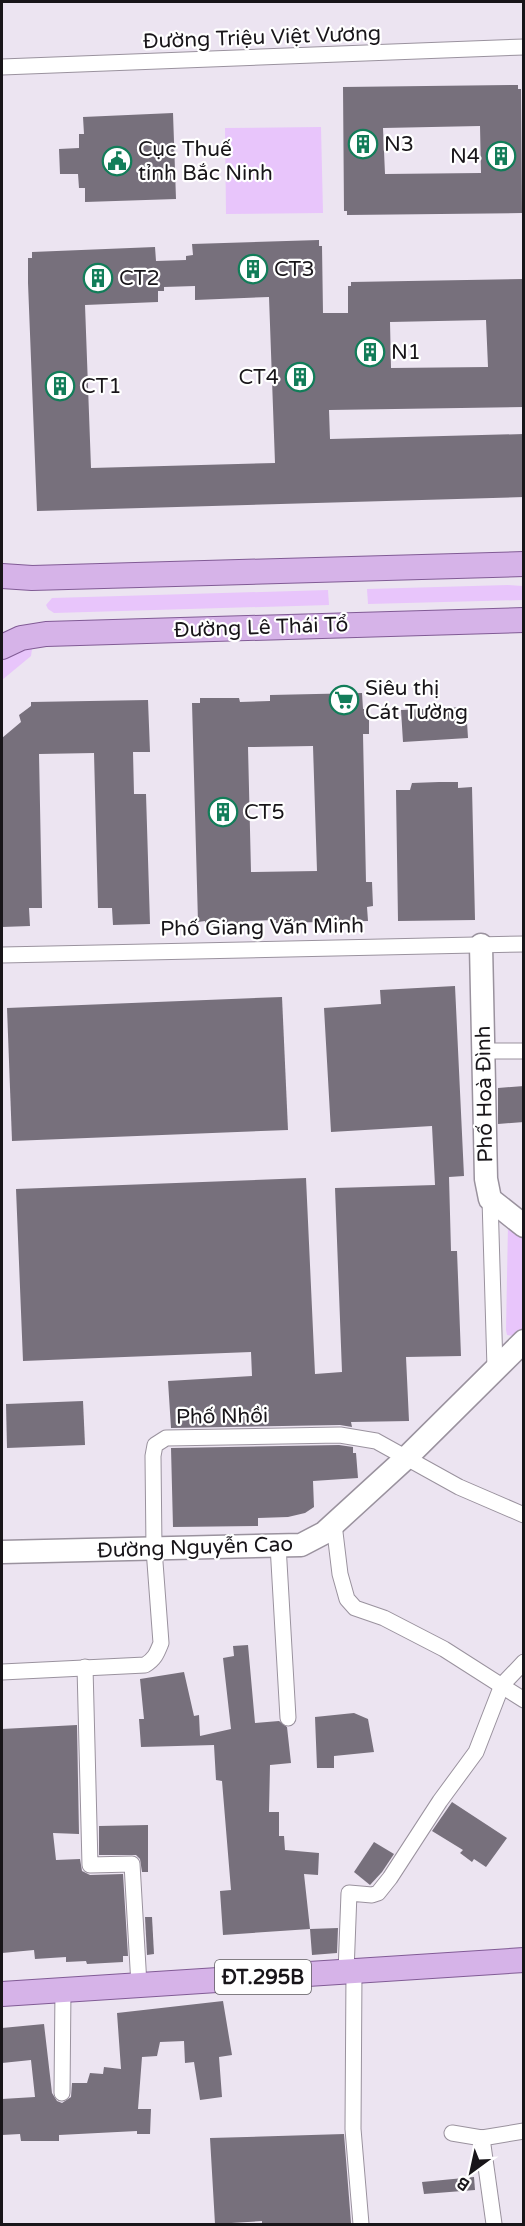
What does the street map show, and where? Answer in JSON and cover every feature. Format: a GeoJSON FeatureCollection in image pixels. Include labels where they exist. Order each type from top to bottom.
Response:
{"type":"FeatureCollection","features":[{"type":"Feature","properties":{"kind":"main road"},"geometry":{"type":"LineString","coordinates":[[2,576],[32,578],[524,564]]}},
{"type":"Feature","properties":{"kind":"main road","name":"Đường Lê Thái Tổ"},"geometry":{"type":"LineString","coordinates":[[2,647],[21,638],[46,634],[524,620]]}},
{"type":"Feature","properties":{"kind":"main road","name":"Phố Hoà Đình"},"geometry":{"type":"LineString","coordinates":[[482,945],[482,1051],[486,1179],[490,1199]]}},
{"type":"Feature","properties":{"kind":"main road"},"geometry":{"type":"LineString","coordinates":[[490,1199],[524,1226]]}},
{"type":"Feature","properties":{"kind":"main road","name":"Đường Nguyễn Cao"},"geometry":{"type":"LineString","coordinates":[[2,1552],[301,1545],[324,1533],[334,1524],[405,1459],[524,1341]]}},
{"type":"Feature","properties":{"kind":"main road","name":"ĐT.295B"},"geometry":{"type":"LineString","coordinates":[[2,1994],[524,1960]]}},
{"type":"Feature","properties":{"kind":"street","name":"Đường Triệu Việt Vương"},"geometry":{"type":"LineString","coordinates":[[2,67],[524,47]]}},
{"type":"Feature","properties":{"kind":"street","name":"Phố Giang Văn Minh"},"geometry":{"type":"LineString","coordinates":[[2,954],[524,944]]}},
{"type":"Feature","properties":{"kind":"street"},"geometry":{"type":"LineString","coordinates":[[482,1051],[524,1052]]}},
{"type":"Feature","properties":{"kind":"street"},"geometry":{"type":"LineString","coordinates":[[490,1199],[495,1368]]}},
{"type":"Feature","properties":{"kind":"street","name":"Phố Nhồi"},"geometry":{"type":"LineString","coordinates":[[2,1672],[145,1665],[157,1654],[161,1643],[154,1549],[153,1456],[155,1445],[166,1438],[340,1435],[376,1441],[459,1487],[524,1515]]}},
{"type":"Feature","properties":{"kind":"street"},"geometry":{"type":"LineString","coordinates":[[334,1524],[340,1574],[347,1599],[355,1608],[384,1618],[444,1649],[524,1700]]}},
{"type":"Feature","properties":{"kind":"street"},"geometry":{"type":"LineString","coordinates":[[278,1545],[288,1718]]}},
{"type":"Feature","properties":{"kind":"street"},"geometry":{"type":"LineString","coordinates":[[361,2224],[353,2129],[350,1893],[372,1895],[378,1893],[390,1878],[440,1801],[476,1752],[502,1685],[524,1662]]}},
{"type":"Feature","properties":{"kind":"street"},"geometry":{"type":"LineString","coordinates":[[85,1667],[90,1865],[132,1864],[139,1985]]}},
{"type":"Feature","properties":{"kind":"street"},"geometry":{"type":"LineString","coordinates":[[62,2093],[63,1990]]}},
{"type":"Feature","properties":{"kind":"street"},"geometry":{"type":"LineString","coordinates":[[452,2133],[482,2138],[524,2131]]}},
{"type":"Feature","properties":{"kind":"street"},"geometry":{"type":"LineString","coordinates":[[482,2138],[494,2224]]}},
{"type":"Feature","properties":{"kind":"shaded area"},"geometry":{"type":"Polygon","coordinates":[[[321,127],[323,213],[226,214],[225,128],[321,127]]]}},
{"type":"Feature","properties":{"kind":"shaded area"},"geometry":{"type":"Polygon","coordinates":[[[523,586],[523,600],[368,604],[367,589],[523,586]]]}},
{"type":"Feature","properties":{"kind":"shaded area"},"geometry":{"type":"Polygon","coordinates":[[[328,590],[329,605],[54,613],[46,605],[52,598],[328,590]]]}},
{"type":"Feature","properties":{"kind":"shaded area"},"geometry":{"type":"Polygon","coordinates":[[[29,647],[32,649],[31,656],[2,680],[2,661],[16,649],[29,647]]]}},
{"type":"Feature","properties":{"kind":"shaded area"},"geometry":{"type":"Polygon","coordinates":[[[508,1224],[523,1234],[524,1327],[514,1336],[507,1335],[506,1330],[508,1224]]]}},
{"type":"Feature","properties":{"kind":"building"},"geometry":{"type":"Polygon","coordinates":[[[518,85],[518,89],[521,89],[522,213],[347,215],[347,211],[344,211],[343,87],[518,85]],[[480,126],[383,128],[385,174],[481,173],[480,126]]]}},
{"type":"Feature","properties":{"kind":"building","name":"Cục Thuế tỉnh Bắc Ninh"},"geometry":{"type":"Polygon","coordinates":[[[173,113],[176,199],[85,202],[85,188],[79,188],[78,174],[60,174],[59,149],[79,148],[79,134],[84,134],[83,117],[173,113]]]}},
{"type":"Feature","properties":{"kind":"building"},"geometry":{"type":"Polygon","coordinates":[[[319,240],[319,246],[322,246],[323,313],[348,313],[348,286],[351,286],[351,282],[524,279],[524,407],[329,410],[330,439],[524,434],[524,497],[37,511],[28,258],[32,258],[32,252],[155,247],[156,261],[186,260],[186,256],[193,255],[192,244],[319,240]],[[195,286],[164,287],[164,291],[158,291],[158,302],[85,305],[91,468],[275,463],[269,297],[195,300],[195,286]],[[486,320],[390,322],[391,368],[488,367],[486,320]]]}},
{"type":"Feature","properties":{"kind":"building"},"geometry":{"type":"Polygon","coordinates":[[[362,693],[363,709],[369,709],[369,734],[363,734],[366,882],[372,882],[373,906],[367,907],[368,921],[276,923],[276,920],[247,921],[247,924],[205,925],[205,921],[198,922],[192,703],[200,703],[200,698],[239,698],[240,702],[270,701],[270,695],[362,693]],[[313,746],[248,747],[251,872],[317,871],[313,746]]]}},
{"type":"Feature","properties":{"kind":"building"},"geometry":{"type":"Polygon","coordinates":[[[148,700],[150,752],[133,752],[134,794],[146,794],[150,924],[113,925],[112,908],[98,908],[94,753],[39,754],[42,908],[29,908],[30,926],[2,927],[2,738],[21,722],[19,715],[31,706],[31,702],[148,700]]]}},
{"type":"Feature","properties":{"kind":"building"},"geometry":{"type":"Polygon","coordinates":[[[466,707],[468,738],[403,742],[401,710],[466,707]]]}},
{"type":"Feature","properties":{"kind":"building"},"geometry":{"type":"Polygon","coordinates":[[[458,782],[458,788],[472,787],[475,920],[398,921],[396,790],[410,790],[412,783],[458,782]]]}},
{"type":"Feature","properties":{"kind":"building"},"geometry":{"type":"Polygon","coordinates":[[[455,986],[464,1176],[449,1177],[451,1251],[457,1251],[461,1356],[406,1357],[409,1421],[351,1422],[352,1427],[340,1425],[171,1428],[168,1381],[252,1376],[251,1352],[23,1361],[16,1189],[306,1178],[315,1374],[342,1372],[335,1188],[435,1185],[432,1126],[331,1132],[324,1008],[381,1004],[380,990],[455,986]]]}},
{"type":"Feature","properties":{"kind":"building"},"geometry":{"type":"Polygon","coordinates":[[[282,997],[288,1130],[12,1141],[7,1008],[282,997]]]}},
{"type":"Feature","properties":{"kind":"building"},"geometry":{"type":"Polygon","coordinates":[[[524,1086],[524,1122],[498,1124],[498,1088],[524,1086]]]}},
{"type":"Feature","properties":{"kind":"building"},"geometry":{"type":"Polygon","coordinates":[[[83,1401],[85,1445],[7,1448],[6,1404],[83,1401]]]}},
{"type":"Feature","properties":{"kind":"building"},"geometry":{"type":"Polygon","coordinates":[[[339,1445],[353,1447],[353,1453],[356,1453],[358,1478],[313,1481],[314,1507],[305,1513],[288,1517],[258,1518],[258,1526],[173,1527],[171,1448],[339,1445]]]}},
{"type":"Feature","properties":{"kind":"building"},"geometry":{"type":"Polygon","coordinates":[[[248,1645],[255,1723],[279,1721],[287,1727],[291,1763],[270,1765],[269,1812],[279,1812],[279,1836],[284,1836],[285,1850],[319,1853],[318,1875],[304,1874],[310,1929],[223,1935],[220,1891],[231,1890],[222,1781],[216,1780],[214,1745],[141,1747],[139,1719],[144,1719],[140,1679],[184,1672],[194,1716],[199,1715],[200,1736],[231,1729],[223,1658],[234,1656],[233,1646],[248,1645]]]}},
{"type":"Feature","properties":{"kind":"building"},"geometry":{"type":"Polygon","coordinates":[[[354,1713],[368,1719],[374,1752],[334,1756],[334,1768],[317,1768],[315,1717],[354,1713]]]}},
{"type":"Feature","properties":{"kind":"building"},"geometry":{"type":"Polygon","coordinates":[[[77,1725],[79,1834],[53,1833],[56,1860],[80,1859],[82,1871],[90,1875],[123,1874],[128,1956],[123,1956],[123,1962],[87,1964],[86,1961],[66,1962],[66,1957],[35,1959],[34,1950],[2,1953],[2,1729],[77,1725]]]}},
{"type":"Feature","properties":{"kind":"building"},"geometry":{"type":"Polygon","coordinates":[[[452,1802],[507,1838],[486,1867],[474,1859],[472,1862],[460,1853],[463,1850],[432,1831],[452,1802]]]}},
{"type":"Feature","properties":{"kind":"building"},"geometry":{"type":"Polygon","coordinates":[[[148,1825],[148,1872],[142,1872],[140,1859],[136,1855],[99,1855],[99,1826],[148,1825]]]}},
{"type":"Feature","properties":{"kind":"building"},"geometry":{"type":"Polygon","coordinates":[[[374,1842],[394,1854],[370,1885],[354,1872],[374,1842]]]}},
{"type":"Feature","properties":{"kind":"building"},"geometry":{"type":"Polygon","coordinates":[[[145,1917],[152,1917],[154,1954],[147,1955],[145,1917]]]}},
{"type":"Feature","properties":{"kind":"building"},"geometry":{"type":"Polygon","coordinates":[[[338,1928],[337,1953],[312,1955],[310,1929],[338,1928]]]}},
{"type":"Feature","properties":{"kind":"building"},"geometry":{"type":"Polygon","coordinates":[[[223,2001],[232,2055],[219,2057],[222,2097],[200,2100],[194,2062],[185,2063],[184,2041],[160,2042],[157,2056],[142,2057],[138,2109],[151,2109],[150,2134],[137,2134],[137,2131],[59,2135],[59,2141],[21,2141],[20,2134],[2,2135],[2,2099],[35,2097],[31,2060],[2,2063],[2,2028],[44,2024],[52,2093],[57,2101],[62,2103],[71,2097],[72,2083],[87,2083],[90,2073],[103,2074],[104,2067],[121,2069],[117,2013],[223,2001]]]}},
{"type":"Feature","properties":{"kind":"building"},"geometry":{"type":"Polygon","coordinates":[[[344,2134],[351,2223],[262,2224],[262,2221],[215,2224],[210,2138],[344,2134]]]}},
{"type":"Feature","properties":{"kind":"building"},"geometry":{"type":"Polygon","coordinates":[[[474,2177],[475,2190],[424,2194],[422,2182],[474,2177]]]}},
{"type":"Feature","properties":{"kind":"place","name":"N3"},"geometry":{"type":"Point","coordinates":[363,144]}},
{"type":"Feature","properties":{"kind":"place","name":"N4"},"geometry":{"type":"Point","coordinates":[501,156]}},
{"type":"Feature","properties":{"kind":"place","name":"Cục Thuế tỉnh Bắc Ninh"},"geometry":{"type":"Point","coordinates":[117,161]}},
{"type":"Feature","properties":{"kind":"place","name":"CT3"},"geometry":{"type":"Point","coordinates":[253,269]}},
{"type":"Feature","properties":{"kind":"place","name":"CT2"},"geometry":{"type":"Point","coordinates":[98,278]}},
{"type":"Feature","properties":{"kind":"place","name":"N1"},"geometry":{"type":"Point","coordinates":[370,352]}},
{"type":"Feature","properties":{"kind":"place","name":"CT4"},"geometry":{"type":"Point","coordinates":[300,377]}},
{"type":"Feature","properties":{"kind":"place","name":"CT1"},"geometry":{"type":"Point","coordinates":[60,386]}},
{"type":"Feature","properties":{"kind":"place","name":"Siêu thị Cát Tường"},"geometry":{"type":"Point","coordinates":[344,700]}},
{"type":"Feature","properties":{"kind":"place","name":"CT5"},"geometry":{"type":"Point","coordinates":[223,812]}}]}
